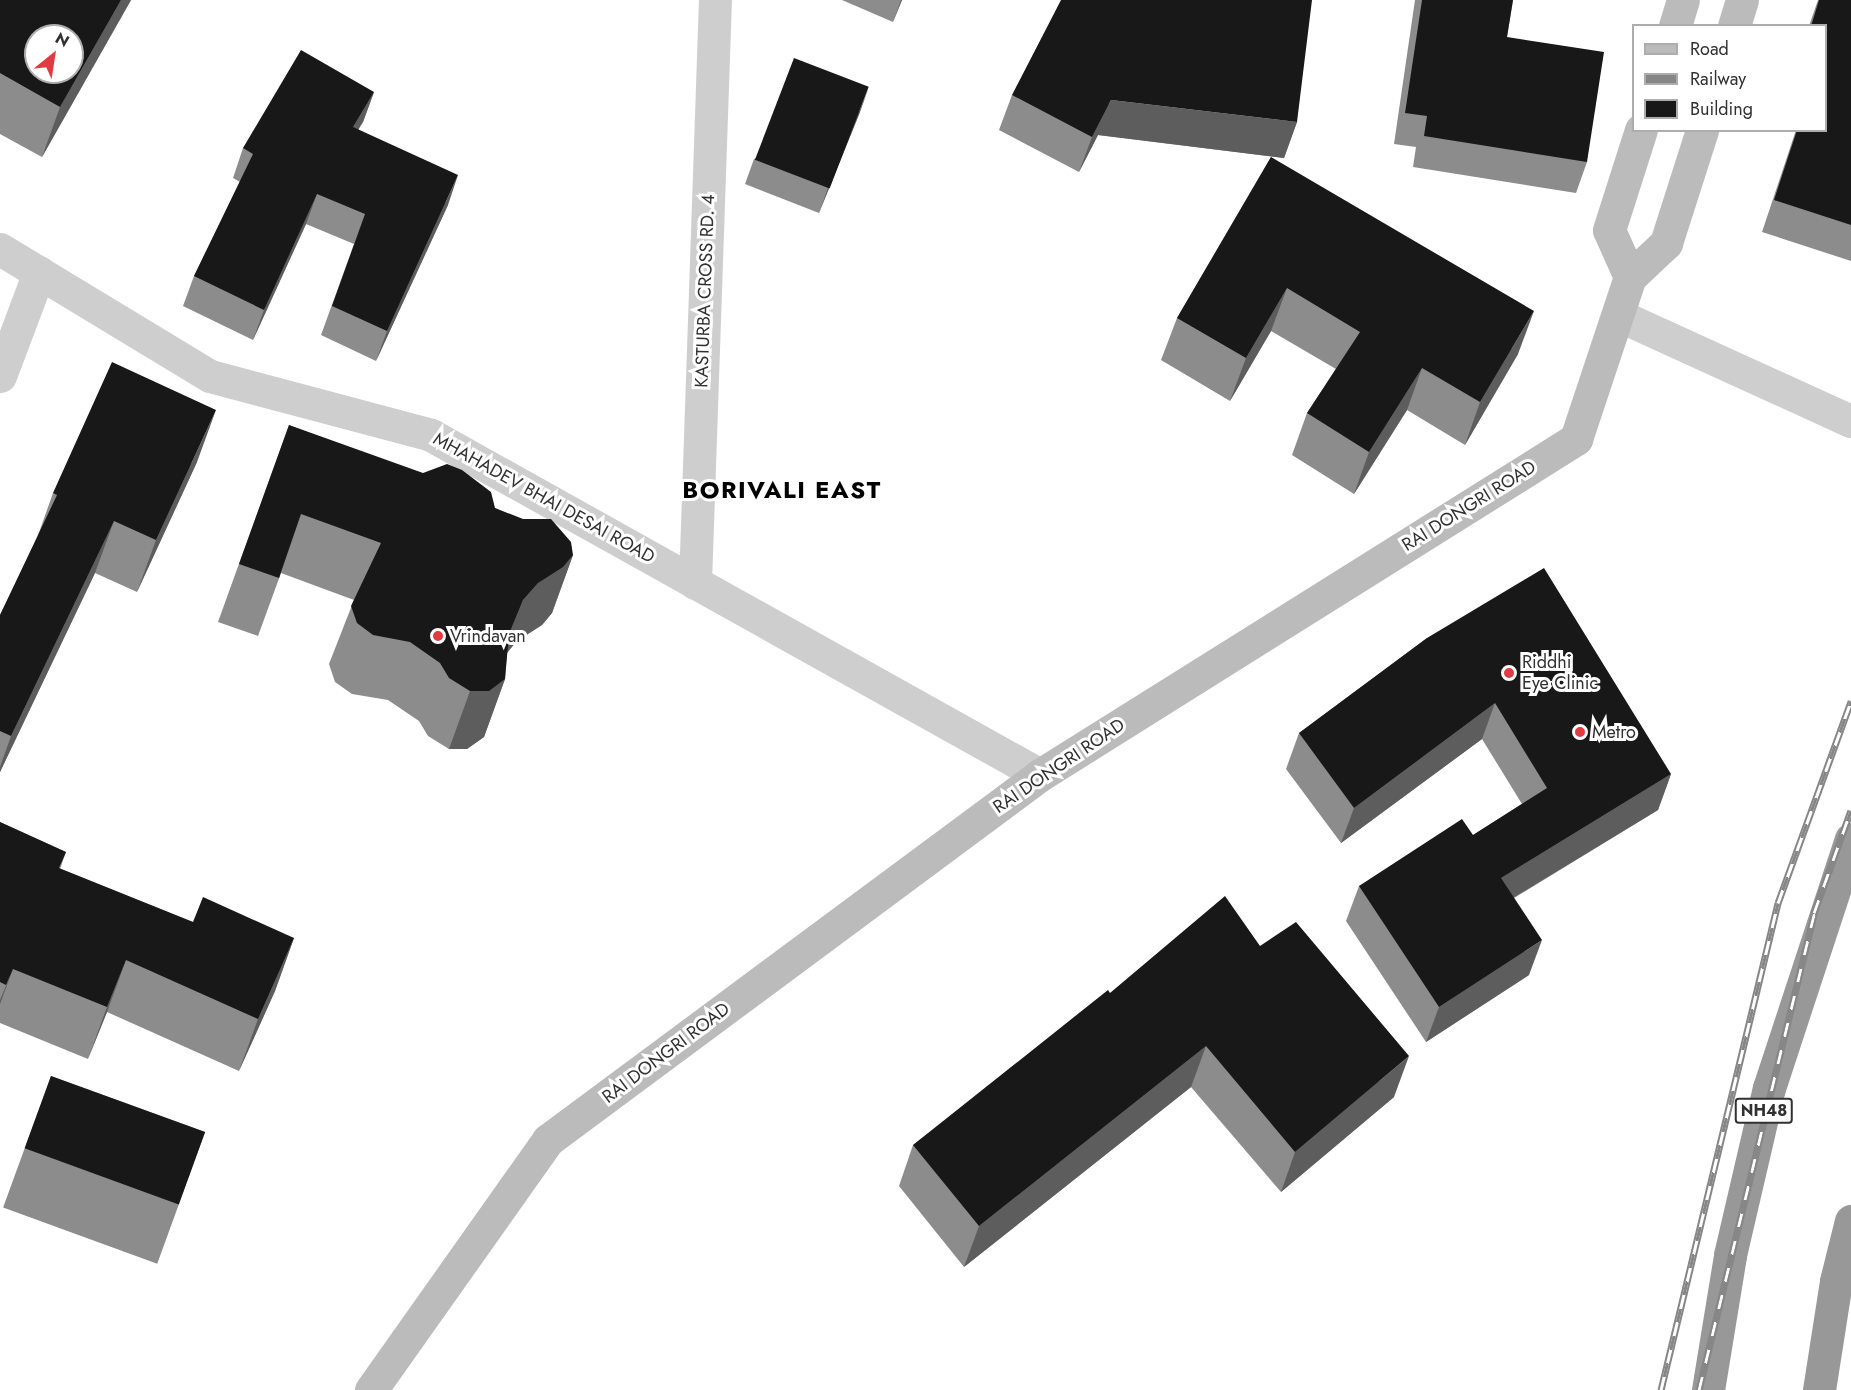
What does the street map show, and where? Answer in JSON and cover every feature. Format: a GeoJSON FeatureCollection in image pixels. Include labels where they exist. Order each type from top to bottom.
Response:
{"type":"FeatureCollection","features":[{"type":"Feature","properties":{"kind":"highway","name":"NH48"},"geometry":{"type":"LineString","coordinates":[[1708,1390],[1730,1255],[1769,1088],[1851,839]]}},
{"type":"Feature","properties":{"kind":"highway"},"geometry":{"type":"LineString","coordinates":[[1819,1390],[1836,1281],[1851,1221]]}},
{"type":"Feature","properties":{"kind":"street","name":"KASTURBA CROSS RD. 4"},"geometry":{"type":"LineString","coordinates":[[696,583],[715,0]]}},
{"type":"Feature","properties":{"kind":"street"},"geometry":{"type":"LineString","coordinates":[[1676,24],[1683,0]]}},
{"type":"Feature","properties":{"kind":"street"},"geometry":{"type":"LineString","coordinates":[[1735,24],[1742,0]]}},
{"type":"Feature","properties":{"kind":"street"},"geometry":{"type":"LineString","coordinates":[[1640,132],[1609,230],[1630,277],[1666,243],[1701,132]]}},
{"type":"Feature","properties":{"kind":"street","name":"MHAHADEV BHAI DESAI ROAD"},"geometry":{"type":"LineString","coordinates":[[0,249],[210,376],[430,435],[1040,775]]}},
{"type":"Feature","properties":{"kind":"street"},"geometry":{"type":"LineString","coordinates":[[0,376],[39,272]]}},
{"type":"Feature","properties":{"kind":"street","name":"RAI DONGRI ROAD"},"geometry":{"type":"LineString","coordinates":[[371,1390],[548,1140],[1040,775],[1576,439],[1630,277]]}},
{"type":"Feature","properties":{"kind":"street"},"geometry":{"type":"LineString","coordinates":[[1618,315],[1851,421]]}},
{"type":"Feature","properties":{"kind":"building"},"geometry":{"type":"Polygon","coordinates":[[[0,0],[121,0],[84,65],[84,24],[24,24],[24,84],[73,84],[60,107],[0,73],[0,0]]]}},
{"type":"Feature","properties":{"kind":"building"},"geometry":{"type":"Polygon","coordinates":[[[1061,0],[1312,0],[1297,122],[1111,100],[1092,137],[1012,95],[1061,0]]]}},
{"type":"Feature","properties":{"kind":"building"},"geometry":{"type":"Polygon","coordinates":[[[1422,0],[1513,0],[1507,37],[1604,52],[1587,162],[1424,136],[1427,116],[1405,113],[1422,0]]]}},
{"type":"Feature","properties":{"kind":"building"},"geometry":{"type":"Polygon","coordinates":[[[1819,0],[1851,0],[1851,225],[1774,200],[1796,132],[1827,132],[1827,24],[1812,24],[1819,0]]]}},
{"type":"Feature","properties":{"kind":"building"},"geometry":{"type":"Polygon","coordinates":[[[301,50],[374,92],[353,127],[458,175],[387,331],[332,306],[365,214],[317,194],[264,310],[194,276],[253,154],[243,148],[301,50]]]}},
{"type":"Feature","properties":{"kind":"building"},"geometry":{"type":"Polygon","coordinates":[[[794,58],[869,87],[830,188],[755,160],[794,58]]]}},
{"type":"Feature","properties":{"kind":"building"},"geometry":{"type":"Polygon","coordinates":[[[1271,157],[1534,311],[1480,402],[1422,368],[1369,452],[1307,413],[1360,332],[1287,288],[1246,358],[1177,318],[1271,157]]]}},
{"type":"Feature","properties":{"kind":"building"},"geometry":{"type":"Polygon","coordinates":[[[112,362],[216,410],[156,540],[114,521],[11,736],[0,731],[0,615],[57,495],[53,493],[112,362]]]}},
{"type":"Feature","properties":{"kind":"building"},"geometry":{"type":"Polygon","coordinates":[[[289,425],[423,473],[447,464],[462,470],[491,492],[495,508],[523,519],[551,519],[571,542],[573,555],[563,567],[538,583],[523,600],[509,634],[505,679],[489,691],[470,691],[449,678],[440,663],[410,642],[373,635],[357,623],[351,606],[381,543],[301,514],[279,578],[239,564],[289,425]]]}},
{"type":"Feature","properties":{"kind":"building"},"geometry":{"type":"Polygon","coordinates":[[[1544,568],[1671,774],[1501,878],[1542,940],[1439,1007],[1359,886],[1462,819],[1473,835],[1547,788],[1495,703],[1354,808],[1299,733],[1427,638],[1544,568]]]}},
{"type":"Feature","properties":{"kind":"building"},"geometry":{"type":"Polygon","coordinates":[[[0,822],[66,852],[59,868],[193,922],[203,897],[294,938],[258,1019],[126,960],[107,1007],[13,969],[6,985],[0,982],[0,822]]]}},
{"type":"Feature","properties":{"kind":"building"},"geometry":{"type":"Polygon","coordinates":[[[1225,896],[1260,946],[1296,922],[1409,1056],[1295,1152],[1206,1046],[979,1226],[913,1145],[1108,990],[1110,993],[1225,896]]]}},
{"type":"Feature","properties":{"kind":"building"},"geometry":{"type":"Polygon","coordinates":[[[51,1076],[205,1132],[179,1204],[25,1148],[51,1076]]]}},
{"type":"Feature","properties":{"kind":"railway"},"geometry":{"type":"LineString","coordinates":[[1661,1390],[1778,903],[1851,701]]}},
{"type":"Feature","properties":{"kind":"railway"},"geometry":{"type":"LineString","coordinates":[[1699,1390],[1814,913],[1851,810]]}},
{"type":"Feature","properties":{"kind":"place","name":"Vrindavan"},"geometry":{"type":"Point","coordinates":[438,636]}},
{"type":"Feature","properties":{"kind":"place","name":"Riddhi Eye Clinic"},"geometry":{"type":"Point","coordinates":[1509,673]}},
{"type":"Feature","properties":{"kind":"place","name":"Metro"},"geometry":{"type":"Point","coordinates":[1580,732]}},
{"type":"Feature","properties":{"kind":"district","name":"BORIVALI EAST"},"geometry":{"type":"Point","coordinates":[782,490]}}]}
